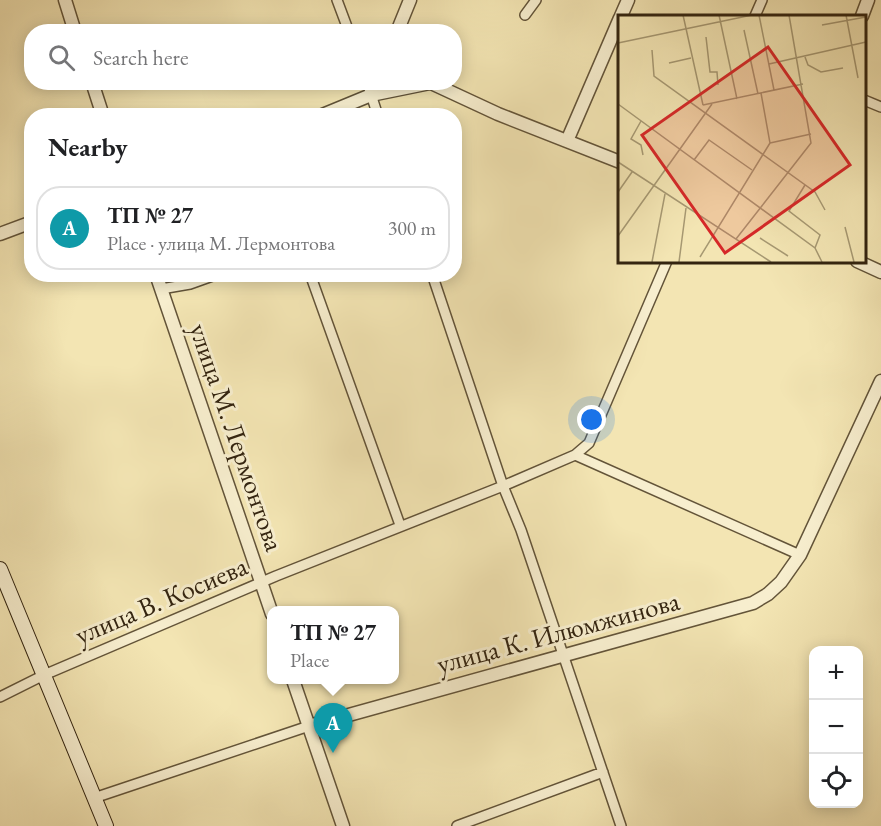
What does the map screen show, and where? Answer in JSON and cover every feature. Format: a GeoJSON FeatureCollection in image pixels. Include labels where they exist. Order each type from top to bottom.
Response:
{"type":"FeatureCollection","features":[{"type":"Feature","properties":{"kind":"main road"},"geometry":{"type":"LineString","coordinates":[[0,569],[106,826]]}},
{"type":"Feature","properties":{"kind":"street"},"geometry":{"type":"LineString","coordinates":[[64,0],[72,24]]}},
{"type":"Feature","properties":{"kind":"street"},"geometry":{"type":"LineString","coordinates":[[337,0],[345,24]]}},
{"type":"Feature","properties":{"kind":"street"},"geometry":{"type":"LineString","coordinates":[[400,24],[410,0]]}},
{"type":"Feature","properties":{"kind":"street"},"geometry":{"type":"LineString","coordinates":[[525,15],[536,0]]}},
{"type":"Feature","properties":{"kind":"street"},"geometry":{"type":"LineString","coordinates":[[621,15],[628,0]]}},
{"type":"Feature","properties":{"kind":"street"},"geometry":{"type":"LineString","coordinates":[[755,15],[762,0]]}},
{"type":"Feature","properties":{"kind":"street"},"geometry":{"type":"LineString","coordinates":[[862,15],[868,0]]}},
{"type":"Feature","properties":{"kind":"street"},"geometry":{"type":"LineString","coordinates":[[567,141],[618,22]]}},
{"type":"Feature","properties":{"kind":"street"},"geometry":{"type":"LineString","coordinates":[[95,90],[100,108]]}},
{"type":"Feature","properties":{"kind":"street"},"geometry":{"type":"LineString","coordinates":[[369,90],[375,108]]}},
{"type":"Feature","properties":{"kind":"street"},"geometry":{"type":"LineString","coordinates":[[371,95],[373,90]]}},
{"type":"Feature","properties":{"kind":"street"},"geometry":{"type":"LineString","coordinates":[[339,108],[371,95],[396,90]]}},
{"type":"Feature","properties":{"kind":"street"},"geometry":{"type":"LineString","coordinates":[[445,90],[498,114],[618,161]]}},
{"type":"Feature","properties":{"kind":"street"},"geometry":{"type":"LineString","coordinates":[[866,101],[881,106]]}},
{"type":"Feature","properties":{"kind":"street"},"geometry":{"type":"LineString","coordinates":[[0,234],[24,225]]}},
{"type":"Feature","properties":{"kind":"street","name":"улица В. Косиева"},"geometry":{"type":"LineString","coordinates":[[0,697],[44,675],[261,582],[575,455],[589,443],[667,262]]}},
{"type":"Feature","properties":{"kind":"street"},"geometry":{"type":"LineString","coordinates":[[859,262],[881,272]]}},
{"type":"Feature","properties":{"kind":"street","name":"улица М. Лермонтова"},"geometry":{"type":"LineString","coordinates":[[159,282],[269,606]]}},
{"type":"Feature","properties":{"kind":"street"},"geometry":{"type":"LineString","coordinates":[[161,289],[196,282]]}},
{"type":"Feature","properties":{"kind":"street"},"geometry":{"type":"LineString","coordinates":[[313,282],[400,525]]}},
{"type":"Feature","properties":{"kind":"street"},"geometry":{"type":"LineString","coordinates":[[435,282],[621,826]]}},
{"type":"Feature","properties":{"kind":"street","name":"улица К. Илюмжинова"},"geometry":{"type":"LineString","coordinates":[[94,798],[309,726],[753,603],[768,594],[781,582],[800,555],[881,381]]}},
{"type":"Feature","properties":{"kind":"street"},"geometry":{"type":"LineString","coordinates":[[575,455],[800,555]]}},
{"type":"Feature","properties":{"kind":"street"},"geometry":{"type":"LineString","coordinates":[[294,684],[344,826]]}},
{"type":"Feature","properties":{"kind":"street"},"geometry":{"type":"LineString","coordinates":[[458,826],[603,772]]}},
{"type":"Feature","properties":{"kind":"place","name":"ТП № 27"},"geometry":{"type":"Point","coordinates":[333,753]}}]}
